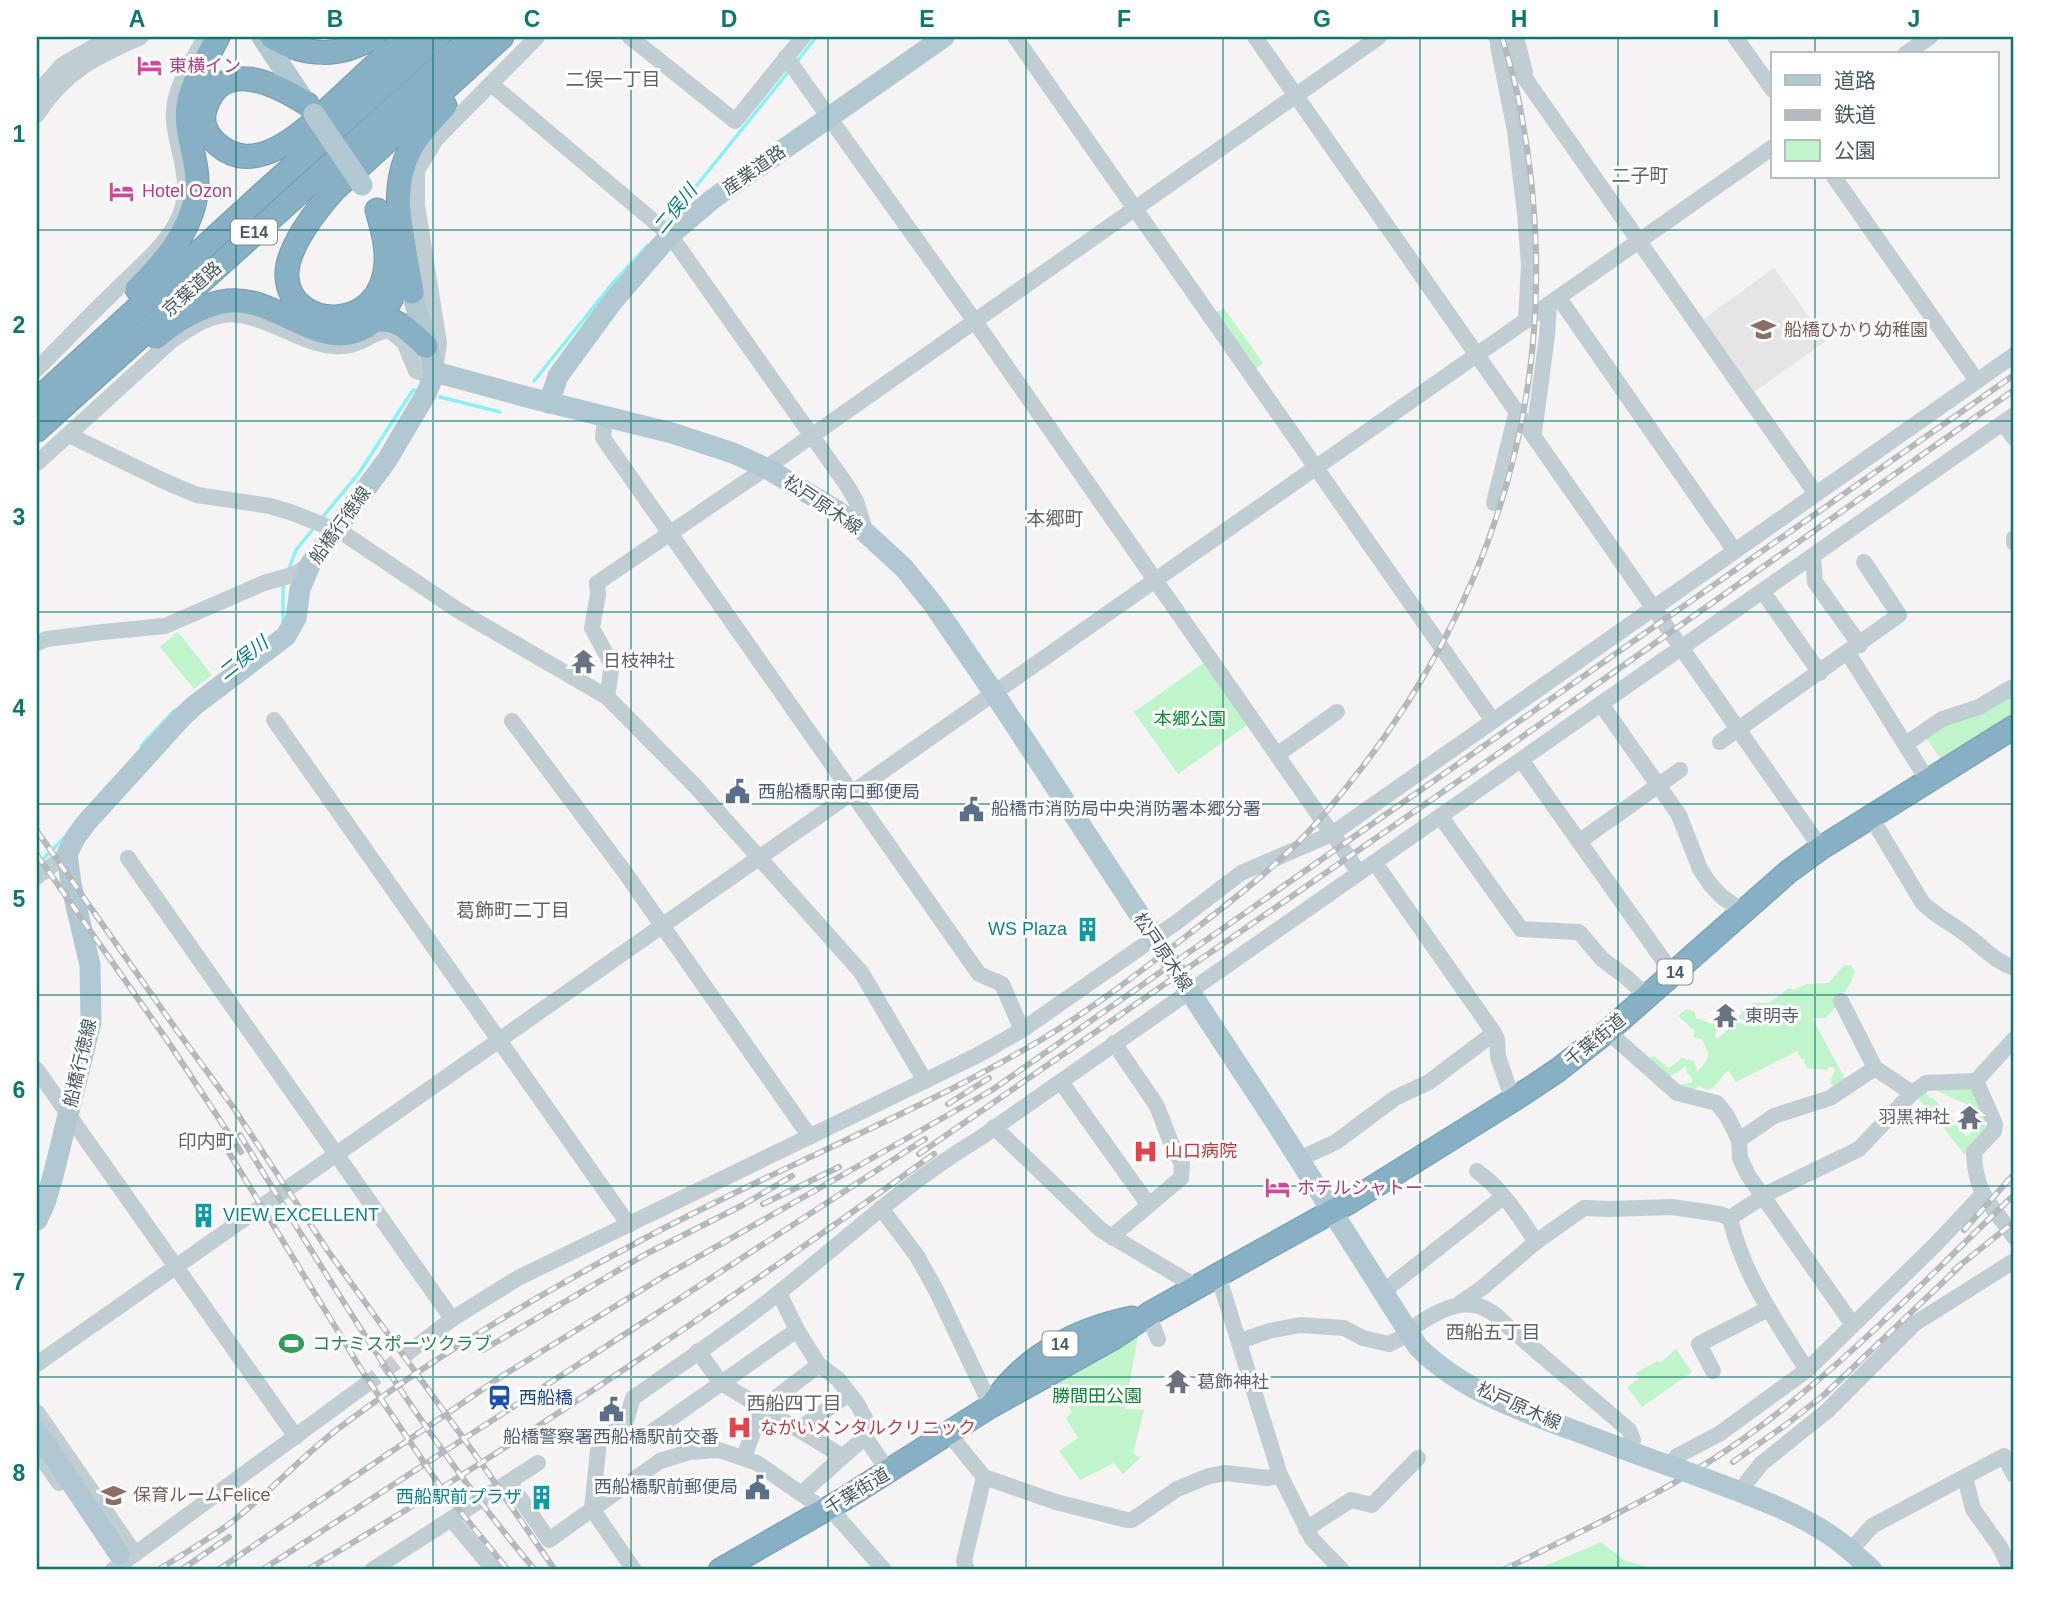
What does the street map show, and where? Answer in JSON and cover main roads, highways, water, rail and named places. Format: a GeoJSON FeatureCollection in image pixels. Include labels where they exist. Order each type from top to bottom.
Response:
{"type":"FeatureCollection","features":[{"type":"Feature","properties":{"kind":"highway"},"geometry":{"type":"LineString","coordinates":[[44,403],[92,334],[153,274],[191,218],[198,187],[190,139],[189,104],[198,77],[218,37]]}},
{"type":"Feature","properties":{"kind":"highway"},"geometry":{"type":"LineString","coordinates":[[272,37],[298,48],[327,54],[348,50],[373,37]]}},
{"type":"Feature","properties":{"kind":"highway"},"geometry":{"type":"LineString","coordinates":[[310,109],[262,81],[238,78],[214,91],[204,112],[204,123],[207,133],[214,141],[233,153],[245,156],[272,151],[296,137],[406,37]]}},
{"type":"Feature","properties":{"kind":"highway","name":"京葉道路"},"geometry":{"type":"LineString","coordinates":[[37,430],[44,403],[271,186],[438,37]]}},
{"type":"Feature","properties":{"kind":"highway","name":"京葉道路"},"geometry":{"type":"LineString","coordinates":[[44,403],[285,203],[472,37]]}},
{"type":"Feature","properties":{"kind":"highway"},"geometry":{"type":"LineString","coordinates":[[377,210],[386,247],[386,266],[382,284],[373,299],[363,310],[349,317],[335,318],[301,305],[289,285],[289,265],[293,252],[318,209],[335,189],[502,37]]}},
{"type":"Feature","properties":{"kind":"highway"},"geometry":{"type":"LineString","coordinates":[[412,292],[398,208],[402,168],[422,131],[514,37]]}},
{"type":"Feature","properties":{"kind":"highway"},"geometry":{"type":"LineString","coordinates":[[44,403],[112,378],[163,331],[191,314],[228,301],[270,309],[329,334],[354,331],[375,320],[387,309],[395,293],[397,271],[394,242]]}},
{"type":"Feature","properties":{"kind":"highway"},"geometry":{"type":"LineString","coordinates":[[375,320],[397,321],[426,346]]}},
{"type":"Feature","properties":{"kind":"highway","name":"千葉街道"},"geometry":{"type":"LineString","coordinates":[[719,1570],[828,1509],[991,1406],[1006,1385],[1038,1356],[1090,1331],[1153,1326],[1197,1287],[1333,1212],[1513,1100],[1558,1070],[1609,1030],[1742,911],[1821,848],[2014,727]]}},
{"type":"Feature","properties":{"kind":"main road"},"geometry":{"type":"LineString","coordinates":[[262,37],[362,186],[394,242],[412,292],[435,372]]}},
{"type":"Feature","properties":{"kind":"main road","name":"産業道路"},"geometry":{"type":"LineString","coordinates":[[549,403],[558,376],[613,301],[670,235],[714,198],[944,37]]}},
{"type":"Feature","properties":{"kind":"main road","name":"松戸原木線"},"geometry":{"type":"LineString","coordinates":[[435,372],[701,442],[766,468],[807,491],[866,533],[904,568],[933,604],[994,693],[1299,1159],[1408,1333],[1431,1360],[1495,1399],[1524,1412],[1743,1493],[1813,1524],[1850,1550],[1872,1570]]}},
{"type":"Feature","properties":{"kind":"main road","name":"船橋行徳線"},"geometry":{"type":"LineString","coordinates":[[37,1220],[45,1203],[68,1115],[92,1008],[90,965],[66,854],[86,823],[183,716],[286,636],[296,618],[300,589],[322,526],[377,474],[400,440],[435,372]]}},
{"type":"Feature","properties":{"kind":"main road"},"geometry":{"type":"LineString","coordinates":[[37,1432],[121,1561]]}},
{"type":"Feature","properties":{"kind":"waterway","name":"二俣川"},"geometry":{"type":"LineString","coordinates":[[796,63],[816,37]]}},
{"type":"Feature","properties":{"kind":"waterway","name":"二俣川"},"geometry":{"type":"LineString","coordinates":[[664,226],[789,71]]}},
{"type":"Feature","properties":{"kind":"waterway","name":"二俣川"},"geometry":{"type":"LineString","coordinates":[[534,381],[612,284],[648,245]]}},
{"type":"Feature","properties":{"kind":"waterway","name":"二俣川"},"geometry":{"type":"LineString","coordinates":[[321,519],[359,473],[413,390],[418,391]]}},
{"type":"Feature","properties":{"kind":"waterway","name":"二俣川"},"geometry":{"type":"LineString","coordinates":[[440,397],[500,412]]}},
{"type":"Feature","properties":{"kind":"waterway","name":"二俣川"},"geometry":{"type":"LineString","coordinates":[[289,569],[296,550],[314,528]]}},
{"type":"Feature","properties":{"kind":"waterway","name":"二俣川"},"geometry":{"type":"LineString","coordinates":[[283,624],[285,583]]}},
{"type":"Feature","properties":{"kind":"waterway","name":"二俣川"},"geometry":{"type":"LineString","coordinates":[[141,746],[174,711]]}},
{"type":"Feature","properties":{"kind":"waterway","name":"二俣川"},"geometry":{"type":"LineString","coordinates":[[37,865],[64,838]]}},
{"type":"Feature","properties":{"kind":"tunnel"},"geometry":{"type":"LineString","coordinates":[[364,1386],[409,1352]]}},
{"type":"Feature","properties":{"kind":"railway"},"geometry":{"type":"LineString","coordinates":[[158,1570],[233,1521],[329,1436],[378,1400],[524,1305],[688,1216],[990,1069],[1057,1030],[1126,982],[1232,900],[1287,853],[1320,819],[1382,741],[1434,659],[1475,573],[1506,484],[1527,393],[1536,298],[1533,201],[1519,102],[1502,37]]}},
{"type":"Feature","properties":{"kind":"railway"},"geometry":{"type":"LineString","coordinates":[[218,1570],[502,1376],[661,1278],[992,1090],[2014,375]]}},
{"type":"Feature","properties":{"kind":"railway"},"geometry":{"type":"LineString","coordinates":[[919,1154],[1512,744],[2014,390]]}},
{"type":"Feature","properties":{"kind":"railway"},"geometry":{"type":"LineString","coordinates":[[37,831],[233,1107],[328,1251],[555,1570]]}},
{"type":"Feature","properties":{"kind":"railway"},"geometry":{"type":"LineString","coordinates":[[37,855],[167,1040],[241,1152]]}},
{"type":"Feature","properties":{"kind":"railway"},"geometry":{"type":"LineString","coordinates":[[948,1104],[989,1078]]}},
{"type":"Feature","properties":{"kind":"railway"},"geometry":{"type":"LineString","coordinates":[[240,1135],[416,1413],[535,1570]]}},
{"type":"Feature","properties":{"kind":"railway"},"geometry":{"type":"LineString","coordinates":[[262,1570],[925,1139]]}},
{"type":"Feature","properties":{"kind":"railway"},"geometry":{"type":"LineString","coordinates":[[223,1143],[364,1374],[442,1489],[508,1570]]}},
{"type":"Feature","properties":{"kind":"railway"},"geometry":{"type":"LineString","coordinates":[[307,1570],[547,1421],[780,1263],[934,1154]]}},
{"type":"Feature","properties":{"kind":"railway"},"geometry":{"type":"LineString","coordinates":[[763,1204],[839,1167]]}},
{"type":"Feature","properties":{"kind":"railway"},"geometry":{"type":"LineString","coordinates":[[1964,1230],[2014,1174]]}},
{"type":"Feature","properties":{"kind":"railway"},"geometry":{"type":"LineString","coordinates":[[483,1350],[646,1254],[743,1205],[792,1176]]}},
{"type":"Feature","properties":{"kind":"railway"},"geometry":{"type":"LineString","coordinates":[[1503,1570],[1663,1489],[1725,1452],[1754,1431],[1855,1348],[2014,1195]]}},
{"type":"Feature","properties":{"kind":"railway"},"geometry":{"type":"LineString","coordinates":[[1954,1270],[2014,1222]]}},
{"type":"Feature","properties":{"kind":"railway"},"geometry":{"type":"LineString","coordinates":[[1733,1462],[1825,1394],[1960,1266]]}},
{"type":"Feature","properties":{"kind":"railway"},"geometry":{"type":"LineString","coordinates":[[181,1570],[229,1537]]}},
{"type":"Feature","properties":{"kind":"place","name":"東横イン"},"geometry":{"type":"Point","coordinates":[149,66]}},
{"type":"Feature","properties":{"kind":"place","name":"Hotel Ozon"},"geometry":{"type":"Point","coordinates":[122,191]}},
{"type":"Feature","properties":{"kind":"place","name":"船橋ひかり幼稚園"},"geometry":{"type":"Point","coordinates":[1764,330]}},
{"type":"Feature","properties":{"kind":"place","name":"日枝神社"},"geometry":{"type":"Point","coordinates":[583,661]}},
{"type":"Feature","properties":{"kind":"place","name":"西船橋駅南口郵便局"},"geometry":{"type":"Point","coordinates":[738,792]}},
{"type":"Feature","properties":{"kind":"place","name":"船橋市消防局中央消防署本郷分署"},"geometry":{"type":"Point","coordinates":[971,809]}},
{"type":"Feature","properties":{"kind":"place","name":"WS Plaza"},"geometry":{"type":"Point","coordinates":[1087,929]}},
{"type":"Feature","properties":{"kind":"place","name":"東明寺"},"geometry":{"type":"Point","coordinates":[1725,1016]}},
{"type":"Feature","properties":{"kind":"place","name":"羽黒神社"},"geometry":{"type":"Point","coordinates":[1970,1117]}},
{"type":"Feature","properties":{"kind":"place","name":"山口病院"},"geometry":{"type":"Point","coordinates":[1145,1151]}},
{"type":"Feature","properties":{"kind":"place","name":"ホテルシャトー"},"geometry":{"type":"Point","coordinates":[1277,1188]}},
{"type":"Feature","properties":{"kind":"place","name":"VIEW EXCELLENT"},"geometry":{"type":"Point","coordinates":[203,1215]}},
{"type":"Feature","properties":{"kind":"place","name":"コナミスポーツクラブ"},"geometry":{"type":"Point","coordinates":[292,1344]}},
{"type":"Feature","properties":{"kind":"place","name":"葛飾神社"},"geometry":{"type":"Point","coordinates":[1177,1382]}},
{"type":"Feature","properties":{"kind":"place","name":"西船橋"},"geometry":{"type":"Point","coordinates":[499,1398]}},
{"type":"Feature","properties":{"kind":"place","name":"船橋警察署西船橋駅前交番"},"geometry":{"type":"Point","coordinates":[611,1410]}},
{"type":"Feature","properties":{"kind":"place","name":"ながいメンタルクリニック"},"geometry":{"type":"Point","coordinates":[740,1428]}},
{"type":"Feature","properties":{"kind":"place","name":"西船橋駅前郵便局"},"geometry":{"type":"Point","coordinates":[758,1487]}},
{"type":"Feature","properties":{"kind":"place","name":"保育ルームFelice"},"geometry":{"type":"Point","coordinates":[113,1495]}},
{"type":"Feature","properties":{"kind":"place","name":"西船駅前プラザ"},"geometry":{"type":"Point","coordinates":[542,1497]}},
{"type":"Feature","properties":{"kind":"district","name":"二俣一丁目"},"geometry":{"type":"Point","coordinates":[613,79]}},
{"type":"Feature","properties":{"kind":"district","name":"二子町"},"geometry":{"type":"Point","coordinates":[1640,175]}},
{"type":"Feature","properties":{"kind":"district","name":"本郷町"},"geometry":{"type":"Point","coordinates":[1055,518]}},
{"type":"Feature","properties":{"kind":"district","name":"葛飾町二丁目"},"geometry":{"type":"Point","coordinates":[513,910]}},
{"type":"Feature","properties":{"kind":"district","name":"印内町"},"geometry":{"type":"Point","coordinates":[206,1141]}},
{"type":"Feature","properties":{"kind":"district","name":"西船五丁目"},"geometry":{"type":"Point","coordinates":[1493,1332]}},
{"type":"Feature","properties":{"kind":"district","name":"西船四丁目"},"geometry":{"type":"Point","coordinates":[794,1403]}},
{"type":"Feature","properties":{"kind":"park label","name":"本郷公園"},"geometry":{"type":"Point","coordinates":[1190,719]}},
{"type":"Feature","properties":{"kind":"park label","name":"勝間田公園"},"geometry":{"type":"Point","coordinates":[1097,1396]}}]}
